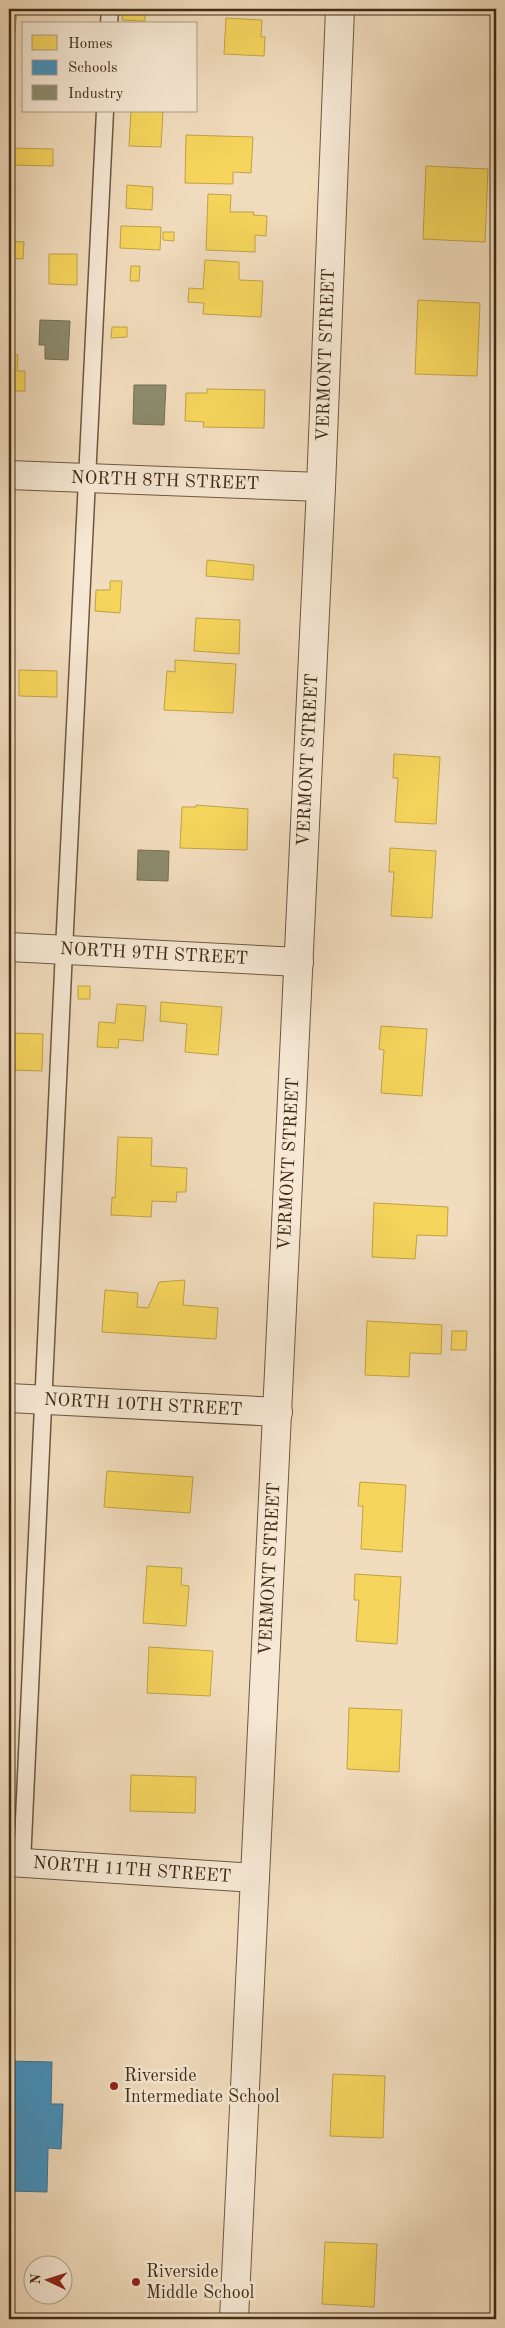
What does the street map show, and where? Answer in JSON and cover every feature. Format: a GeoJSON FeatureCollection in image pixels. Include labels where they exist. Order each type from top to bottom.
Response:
{"type":"FeatureCollection","features":[{"type":"Feature","properties":{"kind":"street","name":"VERMONT STREET"},"geometry":{"type":"LineString","coordinates":[[234,2319],[321,487],[340,9]]}},
{"type":"Feature","properties":{"kind":"street","name":"NORTH 8TH STREET"},"geometry":{"type":"LineString","coordinates":[[9,474],[321,487]]}},
{"type":"Feature","properties":{"kind":"street","name":"NORTH 9TH STREET"},"geometry":{"type":"LineString","coordinates":[[9,946],[299,962]]}},
{"type":"Feature","properties":{"kind":"street","name":"NORTH 10TH STREET"},"geometry":{"type":"LineString","coordinates":[[9,1398],[278,1412]]}},
{"type":"Feature","properties":{"kind":"street","name":"NORTH 11TH STREET"},"geometry":{"type":"LineString","coordinates":[[16,1863],[255,1878]]}},
{"type":"Feature","properties":{"kind":"lane"},"geometry":{"type":"LineString","coordinates":[[109,22],[110,9]]}},
{"type":"Feature","properties":{"kind":"lane"},"geometry":{"type":"LineString","coordinates":[[16,1863],[44,1399],[105,112]]}},
{"type":"Feature","properties":{"kind":"building: Homes"},"geometry":{"type":"Polygon","coordinates":[[[123,9],[145,9],[145,21],[122,20],[123,9]]]}},
{"type":"Feature","properties":{"kind":"building: Homes"},"geometry":{"type":"Polygon","coordinates":[[[9,11],[17,11],[14,41],[9,41],[9,11]]]}},
{"type":"Feature","properties":{"kind":"building: Homes"},"geometry":{"type":"Polygon","coordinates":[[[226,18],[262,20],[261,37],[265,37],[264,56],[224,54],[226,18]]]}},
{"type":"Feature","properties":{"kind":"building: Homes"},"geometry":{"type":"Polygon","coordinates":[[[131,112],[163,112],[161,147],[129,146],[131,112]]]}},
{"type":"Feature","properties":{"kind":"building: Homes"},"geometry":{"type":"Polygon","coordinates":[[[186,135],[253,137],[251,173],[233,172],[233,184],[185,183],[186,135]]]}},
{"type":"Feature","properties":{"kind":"building: Homes"},"geometry":{"type":"Polygon","coordinates":[[[9,148],[53,149],[53,166],[9,165],[9,148]]]}},
{"type":"Feature","properties":{"kind":"building: Homes"},"geometry":{"type":"Polygon","coordinates":[[[426,166],[488,169],[485,242],[423,239],[426,166]]]}},
{"type":"Feature","properties":{"kind":"building: Homes"},"geometry":{"type":"Polygon","coordinates":[[[127,185],[153,187],[152,210],[126,208],[127,185]]]}},
{"type":"Feature","properties":{"kind":"building: Homes"},"geometry":{"type":"Polygon","coordinates":[[[208,194],[231,195],[230,212],[254,212],[253,215],[267,216],[266,236],[255,235],[255,252],[206,250],[208,194]]]}},
{"type":"Feature","properties":{"kind":"building: Homes"},"geometry":{"type":"Polygon","coordinates":[[[121,226],[161,227],[160,250],[120,248],[121,226]]]}},
{"type":"Feature","properties":{"kind":"building: Homes"},"geometry":{"type":"Polygon","coordinates":[[[163,232],[174,232],[174,241],[163,240],[163,232]]]}},
{"type":"Feature","properties":{"kind":"building: Homes"},"geometry":{"type":"Polygon","coordinates":[[[9,241],[24,242],[23,259],[9,258],[9,241]]]}},
{"type":"Feature","properties":{"kind":"building: Homes"},"geometry":{"type":"Polygon","coordinates":[[[49,254],[77,254],[77,285],[49,284],[49,254]]]}},
{"type":"Feature","properties":{"kind":"building: Homes"},"geometry":{"type":"Polygon","coordinates":[[[205,260],[239,262],[239,280],[263,281],[261,317],[203,314],[204,303],[188,302],[189,288],[203,289],[205,260]]]}},
{"type":"Feature","properties":{"kind":"building: Homes"},"geometry":{"type":"Polygon","coordinates":[[[131,266],[140,266],[139,281],[130,281],[131,266]]]}},
{"type":"Feature","properties":{"kind":"building: Homes"},"geometry":{"type":"Polygon","coordinates":[[[418,300],[480,303],[477,376],[415,374],[418,300]]]}},
{"type":"Feature","properties":{"kind":"building: Homes"},"geometry":{"type":"Polygon","coordinates":[[[112,327],[127,327],[127,337],[111,338],[112,327]]]}},
{"type":"Feature","properties":{"kind":"building: Homes"},"geometry":{"type":"Polygon","coordinates":[[[9,342],[12,342],[11,355],[18,355],[17,371],[25,371],[25,391],[10,391],[10,414],[9,342]]]}},
{"type":"Feature","properties":{"kind":"building: Homes"},"geometry":{"type":"Polygon","coordinates":[[[207,389],[265,390],[264,428],[203,427],[204,422],[185,421],[186,393],[207,393],[207,389]]]}},
{"type":"Feature","properties":{"kind":"building: Homes"},"geometry":{"type":"Polygon","coordinates":[[[207,560],[254,565],[253,580],[206,576],[207,560]]]}},
{"type":"Feature","properties":{"kind":"building: Homes"},"geometry":{"type":"Polygon","coordinates":[[[110,581],[122,581],[120,613],[95,611],[96,590],[110,590],[110,581]]]}},
{"type":"Feature","properties":{"kind":"building: Homes"},"geometry":{"type":"Polygon","coordinates":[[[196,618],[240,620],[239,654],[194,651],[196,618]]]}},
{"type":"Feature","properties":{"kind":"building: Homes"},"geometry":{"type":"Polygon","coordinates":[[[175,660],[236,664],[233,713],[164,710],[167,671],[175,672],[175,660]]]}},
{"type":"Feature","properties":{"kind":"building: Homes"},"geometry":{"type":"Polygon","coordinates":[[[19,670],[57,671],[57,697],[19,696],[19,670]]]}},
{"type":"Feature","properties":{"kind":"building: Homes"},"geometry":{"type":"Polygon","coordinates":[[[394,754],[440,757],[436,824],[395,822],[398,778],[393,778],[394,754]]]}},
{"type":"Feature","properties":{"kind":"building: Homes"},"geometry":{"type":"Polygon","coordinates":[[[196,805],[248,809],[247,850],[180,848],[182,807],[196,807],[196,805]]]}},
{"type":"Feature","properties":{"kind":"building: Homes"},"geometry":{"type":"Polygon","coordinates":[[[390,848],[436,851],[432,918],[391,916],[394,872],[389,872],[390,848]]]}},
{"type":"Feature","properties":{"kind":"building: Homes"},"geometry":{"type":"Polygon","coordinates":[[[78,986],[90,986],[90,999],[78,999],[78,986]]]}},
{"type":"Feature","properties":{"kind":"building: Homes"},"geometry":{"type":"Polygon","coordinates":[[[161,1002],[222,1007],[218,1055],[185,1052],[187,1024],[160,1021],[161,1002]]]}},
{"type":"Feature","properties":{"kind":"building: Homes"},"geometry":{"type":"Polygon","coordinates":[[[117,1004],[146,1006],[143,1041],[119,1039],[118,1048],[97,1047],[99,1022],[115,1023],[117,1004]]]}},
{"type":"Feature","properties":{"kind":"building: Homes"},"geometry":{"type":"Polygon","coordinates":[[[381,1026],[427,1029],[422,1096],[381,1093],[384,1050],[379,1049],[381,1026]]]}},
{"type":"Feature","properties":{"kind":"building: Homes"},"geometry":{"type":"Polygon","coordinates":[[[12,1033],[43,1034],[42,1071],[11,1070],[12,1033]]]}},
{"type":"Feature","properties":{"kind":"building: Homes"},"geometry":{"type":"Polygon","coordinates":[[[118,1137],[152,1138],[151,1166],[187,1168],[186,1192],[177,1192],[176,1202],[152,1201],[151,1217],[111,1215],[112,1197],[115,1198],[118,1137]]]}},
{"type":"Feature","properties":{"kind":"building: Homes"},"geometry":{"type":"Polygon","coordinates":[[[374,1203],[448,1207],[447,1236],[417,1235],[415,1259],[372,1257],[374,1203]]]}},
{"type":"Feature","properties":{"kind":"building: Homes"},"geometry":{"type":"Polygon","coordinates":[[[185,1280],[183,1305],[218,1308],[216,1339],[102,1332],[105,1290],[138,1293],[137,1307],[148,1308],[159,1282],[185,1280]]]}},
{"type":"Feature","properties":{"kind":"building: Homes"},"geometry":{"type":"Polygon","coordinates":[[[367,1321],[442,1325],[441,1354],[410,1353],[409,1377],[365,1375],[367,1321]]]}},
{"type":"Feature","properties":{"kind":"building: Homes"},"geometry":{"type":"Polygon","coordinates":[[[452,1331],[467,1331],[466,1350],[451,1350],[452,1331]]]}},
{"type":"Feature","properties":{"kind":"building: Homes"},"geometry":{"type":"Polygon","coordinates":[[[107,1471],[193,1477],[190,1513],[104,1507],[107,1471]]]}},
{"type":"Feature","properties":{"kind":"building: Homes"},"geometry":{"type":"Polygon","coordinates":[[[360,1482],[406,1485],[402,1552],[361,1549],[363,1506],[358,1506],[360,1482]]]}},
{"type":"Feature","properties":{"kind":"building: Homes"},"geometry":{"type":"Polygon","coordinates":[[[147,1566],[182,1568],[181,1585],[189,1586],[186,1626],[143,1623],[147,1566]]]}},
{"type":"Feature","properties":{"kind":"building: Homes"},"geometry":{"type":"Polygon","coordinates":[[[355,1574],[401,1577],[397,1644],[356,1641],[359,1600],[354,1600],[355,1574]]]}},
{"type":"Feature","properties":{"kind":"building: Homes"},"geometry":{"type":"Polygon","coordinates":[[[149,1647],[213,1651],[210,1696],[147,1693],[149,1647]]]}},
{"type":"Feature","properties":{"kind":"building: Homes"},"geometry":{"type":"Polygon","coordinates":[[[349,1708],[402,1710],[399,1772],[347,1769],[349,1708]]]}},
{"type":"Feature","properties":{"kind":"building: Homes"},"geometry":{"type":"Polygon","coordinates":[[[131,1775],[196,1777],[195,1813],[130,1811],[131,1775]]]}},
{"type":"Feature","properties":{"kind":"building: Homes"},"geometry":{"type":"Polygon","coordinates":[[[333,2074],[385,2076],[383,2138],[330,2136],[333,2074]]]}},
{"type":"Feature","properties":{"kind":"building: Homes"},"geometry":{"type":"Polygon","coordinates":[[[325,2242],[377,2244],[374,2307],[322,2304],[325,2242]]]}},
{"type":"Feature","properties":{"kind":"building: Schools"},"geometry":{"type":"Polygon","coordinates":[[[9,2061],[52,2062],[51,2104],[63,2104],[61,2149],[48,2148],[47,2192],[9,2191],[9,2061]]]}},
{"type":"Feature","properties":{"kind":"building: Industry"},"geometry":{"type":"Polygon","coordinates":[[[40,320],[70,321],[68,360],[45,359],[45,345],[39,345],[40,320]]]}},
{"type":"Feature","properties":{"kind":"building: Industry"},"geometry":{"type":"Polygon","coordinates":[[[134,385],[166,385],[164,425],[133,424],[134,385]]]}},
{"type":"Feature","properties":{"kind":"building: Industry"},"geometry":{"type":"Polygon","coordinates":[[[138,850],[169,851],[168,881],[137,880],[138,850]]]}},
{"type":"Feature","properties":{"kind":"place","name":"Riverside Intermediate School"},"geometry":{"type":"Point","coordinates":[114,2086]}},
{"type":"Feature","properties":{"kind":"place","name":"Riverside Middle School"},"geometry":{"type":"Point","coordinates":[136,2282]}}]}
